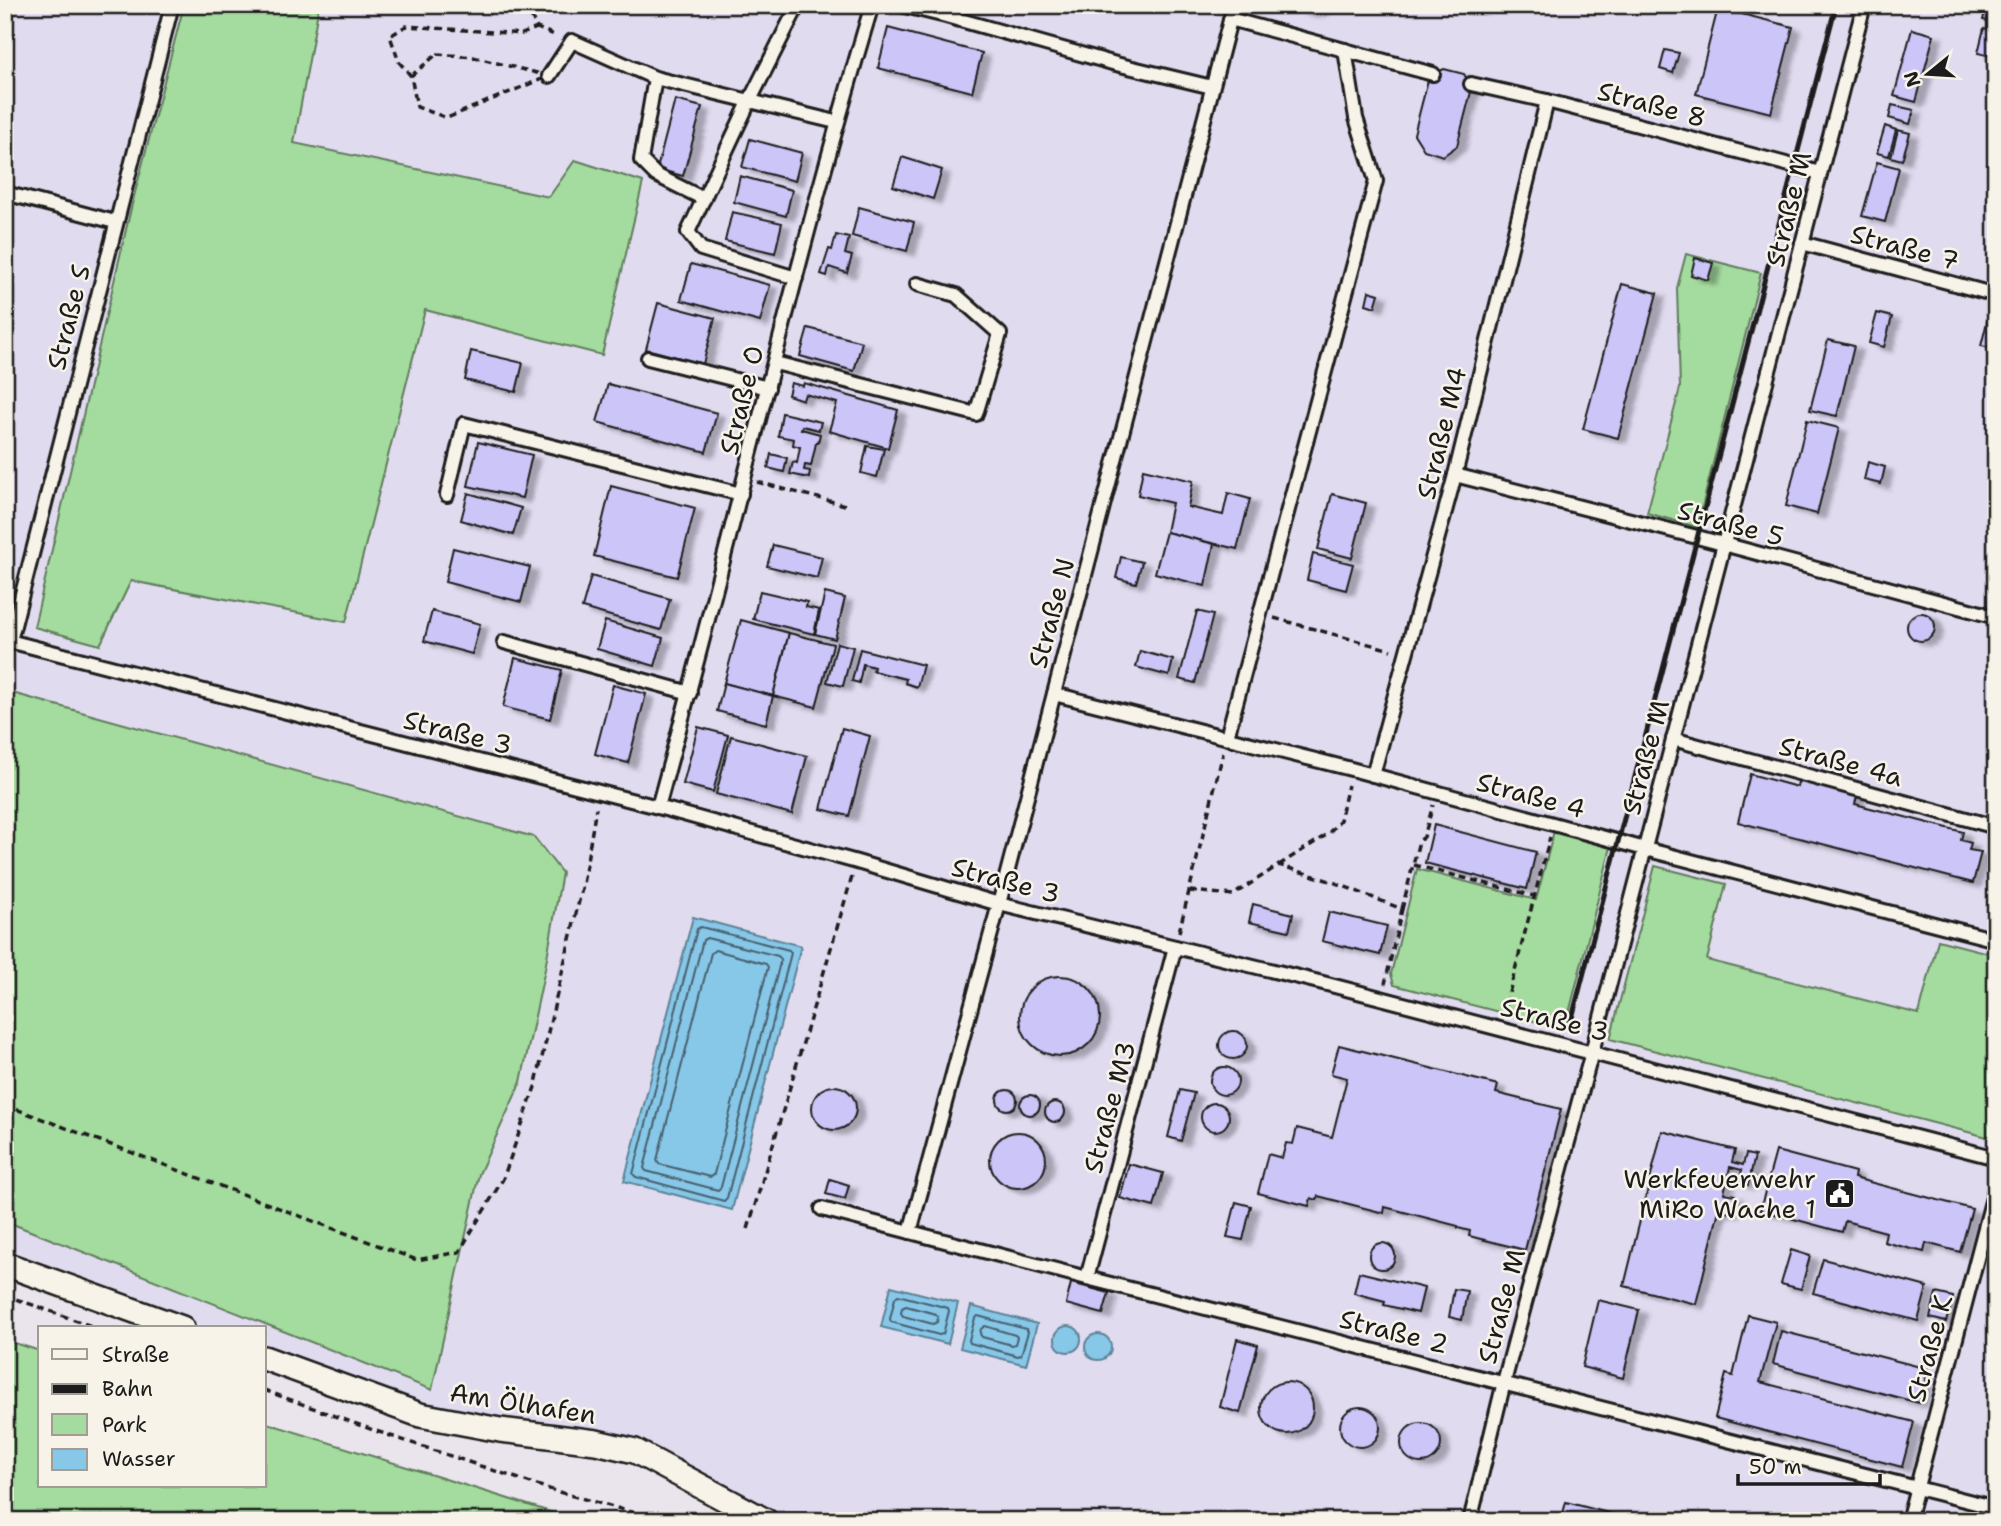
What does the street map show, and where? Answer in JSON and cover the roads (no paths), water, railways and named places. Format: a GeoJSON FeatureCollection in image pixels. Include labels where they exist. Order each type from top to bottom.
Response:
{"type":"FeatureCollection","features":[{"type":"Feature","properties":{"kind":"street"},"geometry":{"type":"LineString","coordinates":[[5,1264],[176,1326]]}},
{"type":"Feature","properties":{"kind":"street","name":"Am Ölhafen"},"geometry":{"type":"LineString","coordinates":[[266,1359],[420,1415],[500,1430],[596,1441],[635,1451],[766,1521]]}},
{"type":"Feature","properties":{"kind":"lane","name":"Straße S"},"geometry":{"type":"LineString","coordinates":[[8,640],[172,5]]}},
{"type":"Feature","properties":{"kind":"lane"},"geometry":{"type":"LineString","coordinates":[[796,278],[701,249],[688,232],[798,5]]}},
{"type":"Feature","properties":{"kind":"lane","name":"Straße O"},"geometry":{"type":"LineString","coordinates":[[658,807],[690,693],[836,122],[872,5]]}},
{"type":"Feature","properties":{"kind":"lane"},"geometry":{"type":"LineString","coordinates":[[901,5],[1116,64],[1212,87]]}},
{"type":"Feature","properties":{"kind":"lane","name":"Straße N"},"geometry":{"type":"LineString","coordinates":[[911,1232],[1234,5]]}},
{"type":"Feature","properties":{"kind":"lane","name":"Straße M"},"geometry":{"type":"LineString","coordinates":[[1470,1521],[1864,5]]}},
{"type":"Feature","properties":{"kind":"lane"},"geometry":{"type":"LineString","coordinates":[[1230,19],[1433,74]]}},
{"type":"Feature","properties":{"kind":"lane"},"geometry":{"type":"LineString","coordinates":[[549,76],[572,41],[655,78],[836,122]]}},
{"type":"Feature","properties":{"kind":"lane"},"geometry":{"type":"LineString","coordinates":[[1227,737],[1377,181],[1356,118],[1345,50]]}},
{"type":"Feature","properties":{"kind":"lane"},"geometry":{"type":"LineString","coordinates":[[655,78],[641,160],[656,175],[704,199]]}},
{"type":"Feature","properties":{"kind":"lane","name":"Straße 8"},"geometry":{"type":"LineString","coordinates":[[1471,84],[1547,101],[1820,173]]}},
{"type":"Feature","properties":{"kind":"lane","name":"Straße M4"},"geometry":{"type":"LineString","coordinates":[[1373,775],[1455,475],[1547,101]]}},
{"type":"Feature","properties":{"kind":"lane"},"geometry":{"type":"LineString","coordinates":[[5,193],[116,222]]}},
{"type":"Feature","properties":{"kind":"lane","name":"Straße 7"},"geometry":{"type":"LineString","coordinates":[[1802,243],[1996,295]]}},
{"type":"Feature","properties":{"kind":"lane"},"geometry":{"type":"LineString","coordinates":[[775,363],[976,414],[999,334],[956,295],[917,284]]}},
{"type":"Feature","properties":{"kind":"lane"},"geometry":{"type":"LineString","coordinates":[[648,358],[768,387]]}},
{"type":"Feature","properties":{"kind":"lane"},"geometry":{"type":"LineString","coordinates":[[447,495],[464,424],[741,494]]}},
{"type":"Feature","properties":{"kind":"lane","name":"Straße 5"},"geometry":{"type":"LineString","coordinates":[[1455,475],[1996,617]]}},
{"type":"Feature","properties":{"kind":"lane","name":"Straße 3"},"geometry":{"type":"LineString","coordinates":[[8,640],[658,807],[999,904],[1500,1028],[1996,1158]]}},
{"type":"Feature","properties":{"kind":"lane"},"geometry":{"type":"LineString","coordinates":[[504,642],[690,693]]}},
{"type":"Feature","properties":{"kind":"lane","name":"Straße 4"},"geometry":{"type":"LineString","coordinates":[[1054,694],[1351,769],[1553,825],[1996,940]]}},
{"type":"Feature","properties":{"kind":"lane","name":"Straße 4a"},"geometry":{"type":"LineString","coordinates":[[1674,739],[1996,827]]}},
{"type":"Feature","properties":{"kind":"lane","name":"Straße M3"},"geometry":{"type":"LineString","coordinates":[[1087,1278],[1175,947]]}},
{"type":"Feature","properties":{"kind":"lane","name":"Straße K"},"geometry":{"type":"LineString","coordinates":[[1908,1521],[1996,1186]]}},
{"type":"Feature","properties":{"kind":"lane","name":"Straße 2"},"geometry":{"type":"LineString","coordinates":[[822,1209],[1996,1508]]}},
{"type":"Feature","properties":{"kind":"water"},"geometry":{"type":"Polygon","coordinates":[[[693,917],[801,946],[732,1210],[624,1181],[693,917]]]}},
{"type":"Feature","properties":{"kind":"water"},"geometry":{"type":"Polygon","coordinates":[[[891,1286],[958,1303],[948,1344],[881,1327],[891,1286]]]}},
{"type":"Feature","properties":{"kind":"water"},"geometry":{"type":"Polygon","coordinates":[[[971,1306],[1037,1324],[1026,1365],[960,1348],[971,1306]]]}},
{"type":"Feature","properties":{"kind":"water"},"geometry":{"type":"Polygon","coordinates":[[[1068,1326],[1077,1330],[1081,1339],[1077,1348],[1068,1352],[1059,1348],[1055,1339],[1059,1330],[1068,1326]]]}},
{"type":"Feature","properties":{"kind":"water"},"geometry":{"type":"Polygon","coordinates":[[[1098,1334],[1107,1338],[1111,1347],[1107,1356],[1098,1360],[1089,1356],[1085,1347],[1089,1338],[1098,1334]]]}},
{"type":"Feature","properties":{"kind":"railway"},"geometry":{"type":"LineString","coordinates":[[1571,1022],[1836,5]]}},
{"type":"Feature","properties":{"kind":"place","name":"Werkfeuerwehr MiRo Wache 1"},"geometry":{"type":"Point","coordinates":[1839,1193]}}]}
